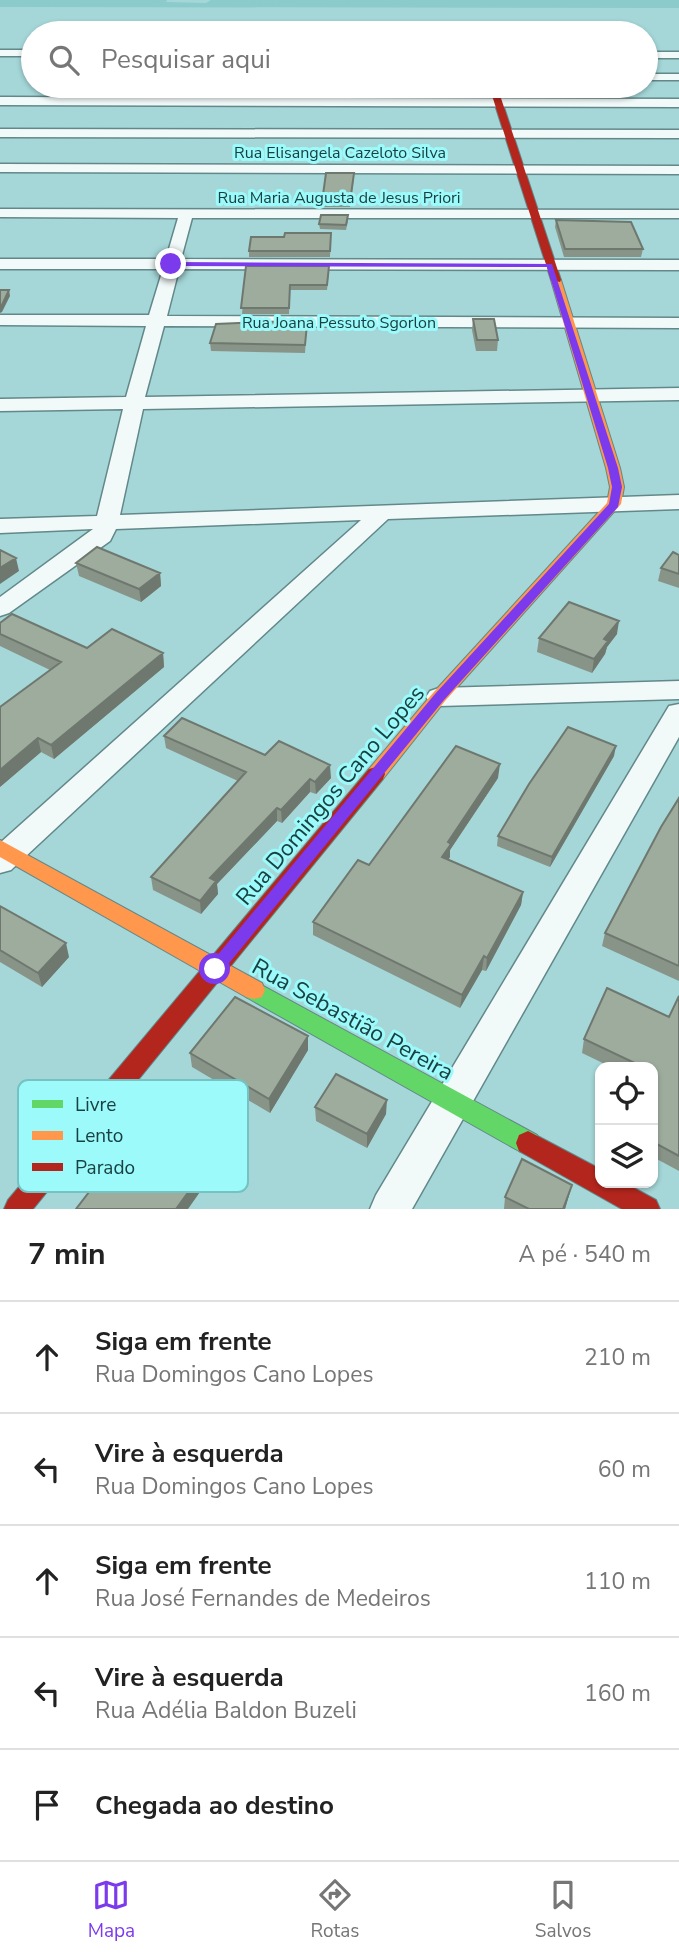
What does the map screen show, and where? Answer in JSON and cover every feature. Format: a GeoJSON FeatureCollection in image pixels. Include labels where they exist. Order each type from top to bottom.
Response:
{"type":"FeatureCollection","features":[{"type":"Feature","properties":{"kind":"street"},"geometry":{"type":"LineString","coordinates":[[0,53],[21,53]]}},
{"type":"Feature","properties":{"kind":"street"},"geometry":{"type":"LineString","coordinates":[[658,55],[679,55]]}},
{"type":"Feature","properties":{"kind":"street"},"geometry":{"type":"LineString","coordinates":[[658,77],[679,77]]}},
{"type":"Feature","properties":{"kind":"street"},"geometry":{"type":"LineString","coordinates":[[0,150],[33,98]]}},
{"type":"Feature","properties":{"kind":"street"},"geometry":{"type":"LineString","coordinates":[[497,98],[522,170],[613,468],[617,487],[614,505]]}},
{"type":"Feature","properties":{"kind":"street"},"geometry":{"type":"LineString","coordinates":[[0,101],[18,120],[508,134],[679,134]]}},
{"type":"Feature","properties":{"kind":"street"},"geometry":{"type":"LineString","coordinates":[[18,120],[498,103],[679,103]]}},
{"type":"Feature","properties":{"kind":"street","name":"Rua Elisangela Cazeloto Silva"},"geometry":{"type":"LineString","coordinates":[[0,168],[679,170]]}},
{"type":"Feature","properties":{"kind":"street","name":"Rua Maria Augusta de Jesus Priori"},"geometry":{"type":"LineString","coordinates":[[0,213],[679,214]]}},
{"type":"Feature","properties":{"kind":"street"},"geometry":{"type":"LineString","coordinates":[[0,608],[102,536],[155,321],[186,214]]}},
{"type":"Feature","properties":{"kind":"street"},"geometry":{"type":"LineString","coordinates":[[0,264],[679,265]]}},
{"type":"Feature","properties":{"kind":"street","name":"Rua Joana Pessuto Sgorlon"},"geometry":{"type":"LineString","coordinates":[[0,320],[679,323]]}},
{"type":"Feature","properties":{"kind":"street"},"geometry":{"type":"LineString","coordinates":[[0,405],[679,394]]}},
{"type":"Feature","properties":{"kind":"street"},"geometry":{"type":"LineString","coordinates":[[0,526],[679,502]]}},
{"type":"Feature","properties":{"kind":"street","name":"Rua Domingos Cano Lopes"},"geometry":{"type":"LineString","coordinates":[[123,1080],[439,697],[614,505]]}},
{"type":"Feature","properties":{"kind":"street"},"geometry":{"type":"LineString","coordinates":[[3,854],[383,512]]}},
{"type":"Feature","properties":{"kind":"street"},"geometry":{"type":"LineString","coordinates":[[439,697],[679,690]]}},
{"type":"Feature","properties":{"kind":"street"},"geometry":{"type":"LineString","coordinates":[[390,1209],[679,713]]}},
{"type":"Feature","properties":{"kind":"street","name":"Rua Sebastião Pereira"},"geometry":{"type":"LineString","coordinates":[[3,854],[647,1209]]}},
{"type":"Feature","properties":{"kind":"street","name":"Rua Domingos Cano Lopes"},"geometry":{"type":"LineString","coordinates":[[17,1209],[31,1192]]}},
{"type":"Feature","properties":{"kind":"shaded area"},"geometry":{"type":"Polygon","coordinates":[[[0,0],[167,0],[166,2],[206,3],[211,0],[679,0],[679,8],[0,7],[0,0]]]}},
{"type":"Feature","properties":{"kind":"building"},"geometry":{"type":"Polygon","coordinates":[[[326,173],[354,173],[350,202],[322,202],[326,173]]]}},
{"type":"Feature","properties":{"kind":"building"},"geometry":{"type":"Polygon","coordinates":[[[321,215],[348,215],[346,225],[319,224],[321,215]]]}},
{"type":"Feature","properties":{"kind":"building"},"geometry":{"type":"Polygon","coordinates":[[[556,220],[631,222],[643,249],[565,249],[556,220]]]}},
{"type":"Feature","properties":{"kind":"building"},"geometry":{"type":"Polygon","coordinates":[[[285,233],[331,233],[330,251],[249,251],[251,237],[284,237],[285,233]]]}},
{"type":"Feature","properties":{"kind":"building"},"geometry":{"type":"Polygon","coordinates":[[[246,266],[329,266],[327,285],[290,285],[289,308],[241,308],[246,266]]]}},
{"type":"Feature","properties":{"kind":"building"},"geometry":{"type":"Polygon","coordinates":[[[0,290],[9,290],[1,307],[0,307],[0,290]]]}},
{"type":"Feature","properties":{"kind":"building"},"geometry":{"type":"Polygon","coordinates":[[[473,319],[494,319],[498,340],[477,340],[473,319]]]}},
{"type":"Feature","properties":{"kind":"building"},"geometry":{"type":"Polygon","coordinates":[[[289,321],[289,324],[307,324],[305,345],[210,343],[216,324],[289,321]]]}},
{"type":"Feature","properties":{"kind":"building"},"geometry":{"type":"Polygon","coordinates":[[[97,547],[160,573],[139,589],[76,563],[97,547]]]}},
{"type":"Feature","properties":{"kind":"building"},"geometry":{"type":"Polygon","coordinates":[[[0,550],[16,558],[0,568],[0,550]]]}},
{"type":"Feature","properties":{"kind":"building"},"geometry":{"type":"Polygon","coordinates":[[[673,552],[679,555],[679,574],[661,568],[673,552]]]}},
{"type":"Feature","properties":{"kind":"building"},"geometry":{"type":"Polygon","coordinates":[[[569,602],[619,621],[604,639],[608,641],[594,659],[539,638],[569,602]]]}},
{"type":"Feature","properties":{"kind":"building"},"geometry":{"type":"Polygon","coordinates":[[[12,614],[87,648],[112,629],[163,653],[51,745],[38,738],[0,770],[0,707],[61,662],[0,634],[0,623],[12,614]]]}},
{"type":"Feature","properties":{"kind":"building"},"geometry":{"type":"Polygon","coordinates":[[[182,718],[265,755],[279,741],[330,765],[315,782],[310,779],[281,810],[277,808],[210,878],[216,881],[200,901],[151,877],[246,772],[164,736],[182,718]]]}},
{"type":"Feature","properties":{"kind":"building"},"geometry":{"type":"Polygon","coordinates":[[[568,727],[616,746],[552,857],[498,836],[568,727]]]}},
{"type":"Feature","properties":{"kind":"building"},"geometry":{"type":"Polygon","coordinates":[[[456,746],[500,764],[448,842],[451,844],[442,857],[523,892],[487,958],[484,956],[462,995],[313,922],[358,860],[369,865],[456,746]]]}},
{"type":"Feature","properties":{"kind":"building"},"geometry":{"type":"Polygon","coordinates":[[[679,798],[679,966],[605,933],[679,798]]]}},
{"type":"Feature","properties":{"kind":"building"},"geometry":{"type":"Polygon","coordinates":[[[0,906],[66,943],[38,973],[0,950],[0,906]]]}},
{"type":"Feature","properties":{"kind":"building"},"geometry":{"type":"Polygon","coordinates":[[[607,988],[669,1017],[679,996],[679,1156],[658,1145],[658,1062],[632,1062],[584,1039],[607,988]]]}},
{"type":"Feature","properties":{"kind":"building"},"geometry":{"type":"Polygon","coordinates":[[[235,997],[308,1036],[269,1099],[248,1087],[248,1080],[236,1080],[190,1053],[235,997]]]}},
{"type":"Feature","properties":{"kind":"building"},"geometry":{"type":"Polygon","coordinates":[[[336,1074],[387,1100],[367,1134],[315,1107],[336,1074]]]}},
{"type":"Feature","properties":{"kind":"building"},"geometry":{"type":"Polygon","coordinates":[[[522,1159],[572,1185],[563,1209],[529,1209],[505,1197],[522,1159]]]}},
{"type":"Feature","properties":{"kind":"building"},"geometry":{"type":"Polygon","coordinates":[[[89,1192],[188,1192],[176,1209],[76,1209],[89,1192]]]}},
{"type":"Feature","properties":{"kind":"traffic: fast"},"geometry":{"type":"LineString","coordinates":[[254,990],[528,1143]]}},
{"type":"Feature","properties":{"kind":"traffic: slow"},"geometry":{"type":"LineString","coordinates":[[376,774],[439,697],[614,504],[617,487],[613,468],[556,280]]}},
{"type":"Feature","properties":{"kind":"traffic: slow"},"geometry":{"type":"LineString","coordinates":[[0,848],[254,990]]}},
{"type":"Feature","properties":{"kind":"traffic: jam"},"geometry":{"type":"LineString","coordinates":[[497,98],[556,280]]}},
{"type":"Feature","properties":{"kind":"traffic: jam"},"geometry":{"type":"LineString","coordinates":[[123,1080],[376,774]]}},
{"type":"Feature","properties":{"kind":"traffic: jam"},"geometry":{"type":"LineString","coordinates":[[528,1143],[647,1209]]}},
{"type":"Feature","properties":{"kind":"traffic: jam"},"geometry":{"type":"LineString","coordinates":[[17,1209],[31,1192]]}},
{"type":"Feature","properties":{"kind":"route"},"geometry":{"type":"LineString","coordinates":[[171,264],[550,265],[617,487],[614,505],[439,697],[215,969]]}}]}
